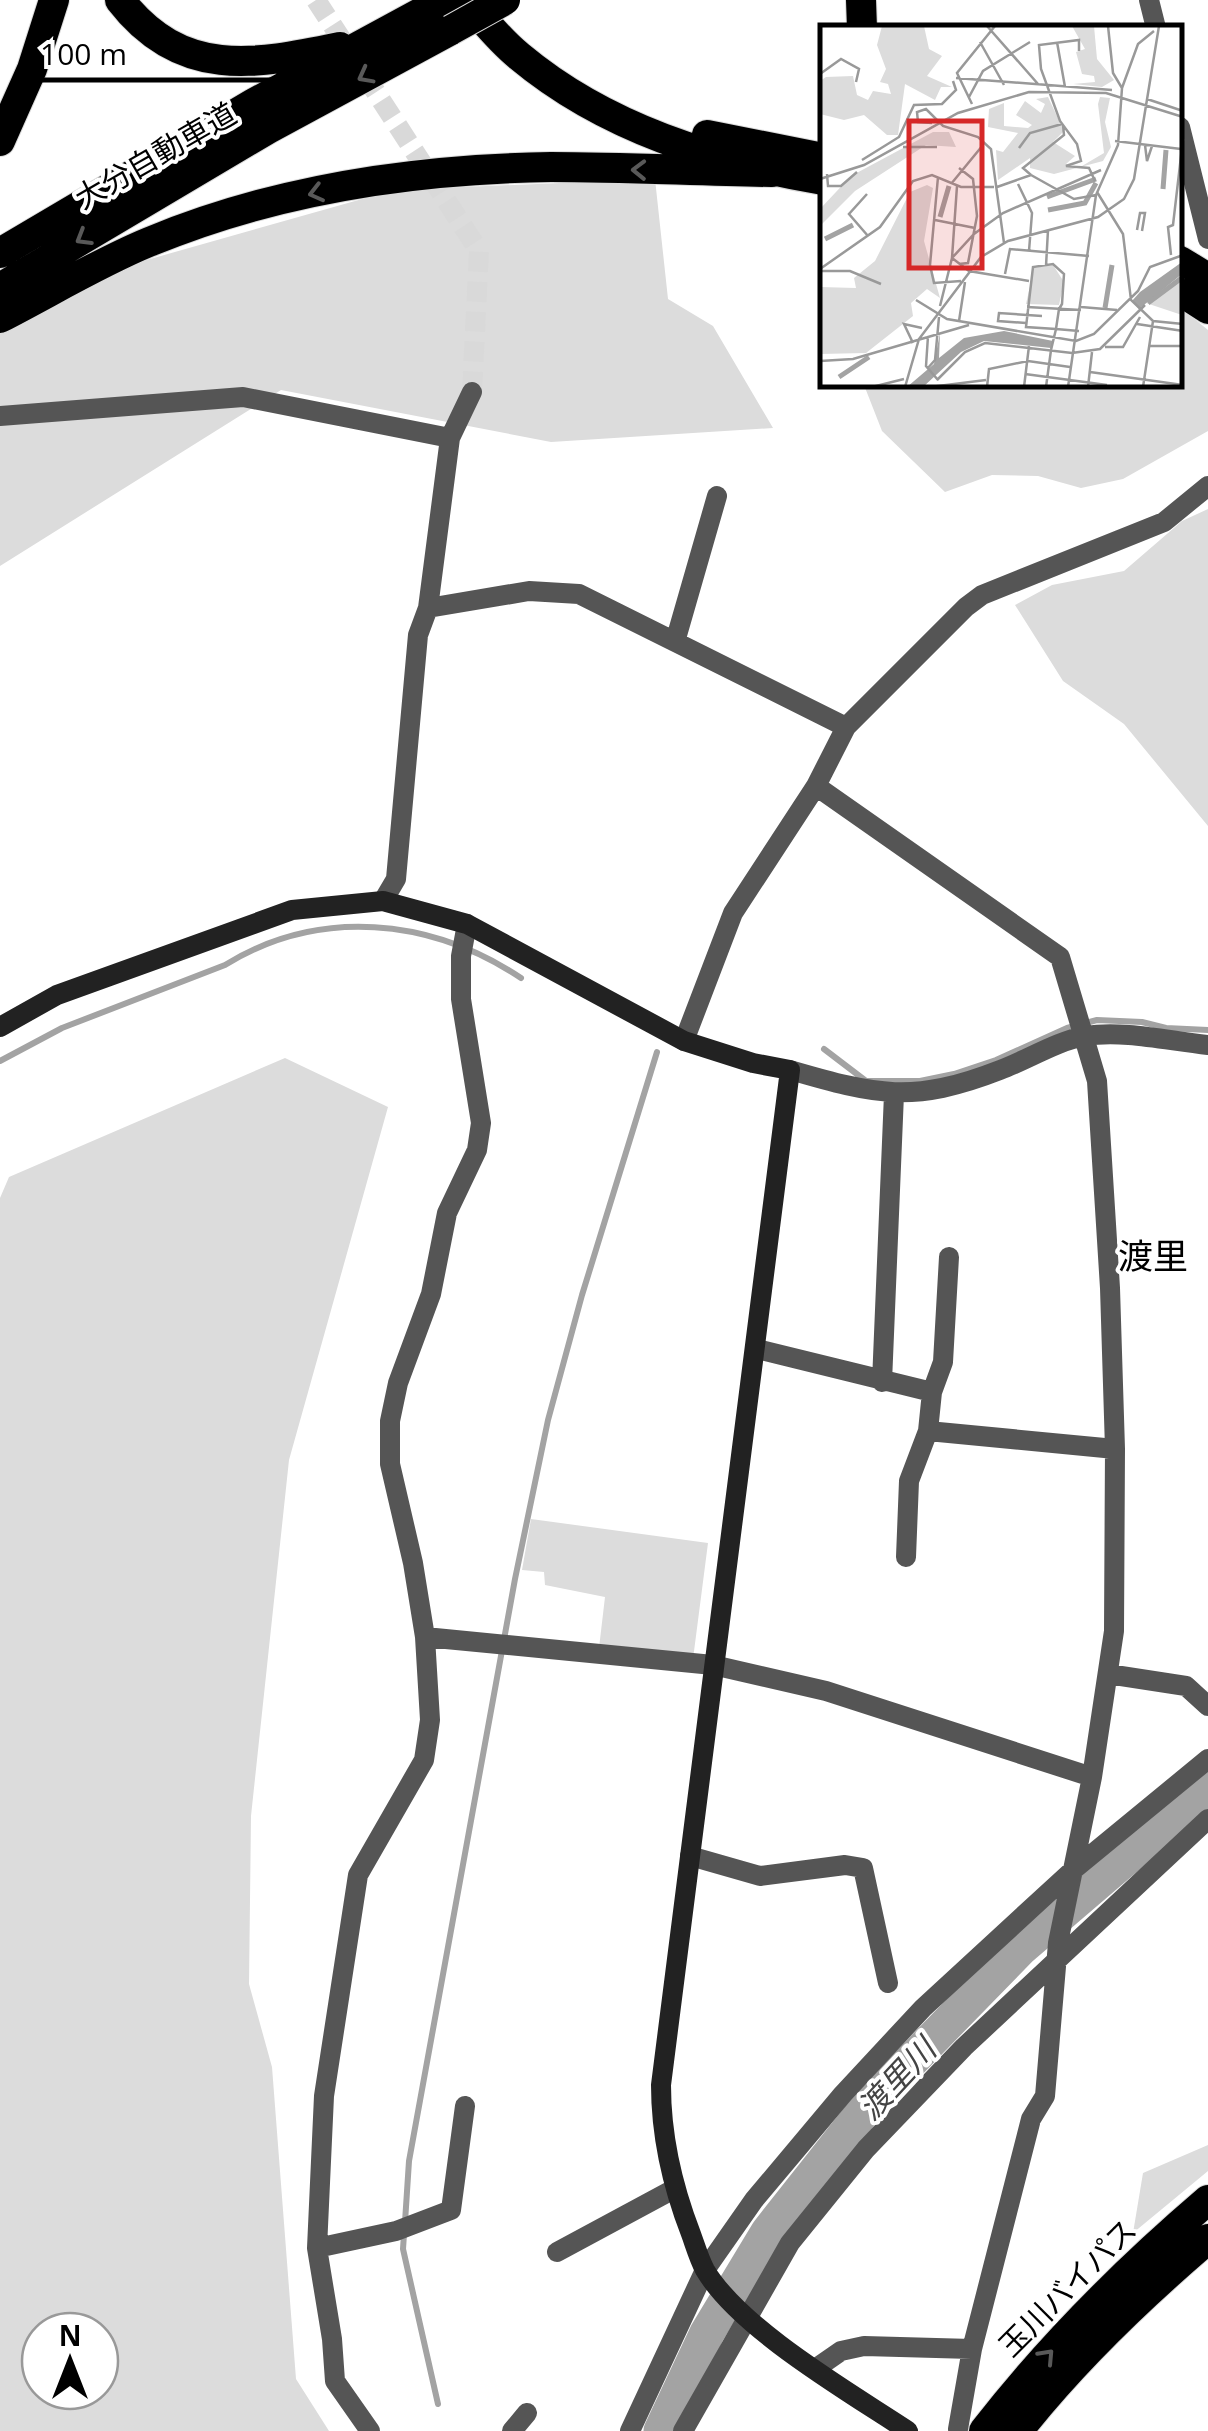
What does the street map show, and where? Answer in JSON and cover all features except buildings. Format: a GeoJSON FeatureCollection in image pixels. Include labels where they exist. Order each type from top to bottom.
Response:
{"type":"FeatureCollection","features":[{"type":"Feature","properties":{"kind":"highway"},"geometry":{"type":"LineString","coordinates":[[0,141],[32,69],[54,0]]}},
{"type":"Feature","properties":{"kind":"highway"},"geometry":{"type":"LineString","coordinates":[[120,0],[138,23],[162,40],[188,54],[223,62],[266,62],[375,40]]}},
{"type":"Feature","properties":{"kind":"highway"},"geometry":{"type":"LineString","coordinates":[[466,0],[519,57],[614,116],[708,156],[820,180]]}},
{"type":"Feature","properties":{"kind":"highway"},"geometry":{"type":"LineString","coordinates":[[485,0],[542,52],[647,115],[698,133],[820,157]]}},
{"type":"Feature","properties":{"kind":"highway","name":"大分自動車道"},"geometry":{"type":"LineString","coordinates":[[0,253],[254,103],[375,40],[441,13],[505,0]]}},
{"type":"Feature","properties":{"kind":"highway"},"geometry":{"type":"LineString","coordinates":[[861,0],[862,25]]}},
{"type":"Feature","properties":{"kind":"highway","name":"大分自動車道"},"geometry":{"type":"LineString","coordinates":[[0,288],[268,129],[441,13]]}},
{"type":"Feature","properties":{"kind":"highway"},"geometry":{"type":"LineString","coordinates":[[0,318],[148,242],[234,213],[336,188],[402,177],[551,167],[772,172]]}},
{"type":"Feature","properties":{"kind":"highway"},"geometry":{"type":"LineString","coordinates":[[1183,263],[1208,278]]}},
{"type":"Feature","properties":{"kind":"highway"},"geometry":{"type":"LineString","coordinates":[[1183,293],[1208,308]]}},
{"type":"Feature","properties":{"kind":"highway","name":"玉川バイパス"},"geometry":{"type":"LineString","coordinates":[[971,2430],[1018,2387],[1131,2269],[1208,2200]]}},
{"type":"Feature","properties":{"kind":"highway","name":"玉川バイパス"},"geometry":{"type":"LineString","coordinates":[[1018,2431],[1096,2344],[1208,2239]]}},
{"type":"Feature","properties":{"kind":"street"},"geometry":{"type":"LineString","coordinates":[[1149,0],[1155,25]]}},
{"type":"Feature","properties":{"kind":"street"},"geometry":{"type":"LineString","coordinates":[[1183,139],[1208,239]]}},
{"type":"Feature","properties":{"kind":"street"},"geometry":{"type":"LineString","coordinates":[[383,901],[396,878],[418,635],[428,608],[450,438],[472,392]]}},
{"type":"Feature","properties":{"kind":"street"},"geometry":{"type":"LineString","coordinates":[[0,416],[243,397],[450,438]]}},
{"type":"Feature","properties":{"kind":"street"},"geometry":{"type":"LineString","coordinates":[[684,1041],[733,912],[816,786],[846,727],[982,595],[1164,522],[1208,486]]}},
{"type":"Feature","properties":{"kind":"street"},"geometry":{"type":"LineString","coordinates":[[675,642],[718,496]]}},
{"type":"Feature","properties":{"kind":"street"},"geometry":{"type":"LineString","coordinates":[[428,608],[528,591],[579,594],[846,727]]}},
{"type":"Feature","properties":{"kind":"street"},"geometry":{"type":"LineString","coordinates":[[816,786],[1060,957],[1097,1081],[1115,1449],[1114,1631],[1092,1776],[1058,1950],[1044,2096],[1031,2119],[972,2349],[971,2430]]}},
{"type":"Feature","properties":{"kind":"street"},"geometry":{"type":"LineString","coordinates":[[0,1027],[57,995],[292,910],[383,901],[684,1041],[855,1089],[894,1094],[928,1092],[996,1072],[1080,1028],[1208,1045]]}},
{"type":"Feature","properties":{"kind":"street"},"geometry":{"type":"LineString","coordinates":[[370,2431],[335,2381],[317,2248],[324,2096],[358,1876],[424,1760],[430,1720],[425,1637],[413,1562],[390,1464],[390,1421],[398,1383],[431,1294],[447,1213],[477,1150],[481,1123],[461,999],[464,938]]}},
{"type":"Feature","properties":{"kind":"street"},"geometry":{"type":"LineString","coordinates":[[790,1070],[661,2085],[661,2124],[674,2189],[705,2270],[746,2317],[908,2431]]}},
{"type":"Feature","properties":{"kind":"street"},"geometry":{"type":"LineString","coordinates":[[882,1382],[894,1094]]}},
{"type":"Feature","properties":{"kind":"street"},"geometry":{"type":"LineString","coordinates":[[906,1557],[909,1482],[928,1431],[932,1392],[944,1362],[949,1257]]}},
{"type":"Feature","properties":{"kind":"street"},"geometry":{"type":"LineString","coordinates":[[756,1348],[932,1392]]}},
{"type":"Feature","properties":{"kind":"street"},"geometry":{"type":"LineString","coordinates":[[928,1431],[1115,1449]]}},
{"type":"Feature","properties":{"kind":"street"},"geometry":{"type":"LineString","coordinates":[[425,1637],[713,1665],[826,1692],[1092,1776]]}},
{"type":"Feature","properties":{"kind":"street"},"geometry":{"type":"LineString","coordinates":[[1108,1674],[1186,1686],[1208,1706]]}},
{"type":"Feature","properties":{"kind":"street"},"geometry":{"type":"LineString","coordinates":[[630,2431],[705,2270],[754,2200],[856,2080],[923,2008],[1072,1870],[1208,1759]]}},
{"type":"Feature","properties":{"kind":"street"},"geometry":{"type":"LineString","coordinates":[[683,2431],[790,2243],[866,2149],[1058,1950],[1208,1819]]}},
{"type":"Feature","properties":{"kind":"street"},"geometry":{"type":"LineString","coordinates":[[690,1856],[760,1876],[845,1865],[863,1868],[888,1983]]}},
{"type":"Feature","properties":{"kind":"street"},"geometry":{"type":"LineString","coordinates":[[317,2248],[403,2228],[452,2210],[465,2106]]}},
{"type":"Feature","properties":{"kind":"street"},"geometry":{"type":"LineString","coordinates":[[556,2252],[674,2189]]}},
{"type":"Feature","properties":{"kind":"street"},"geometry":{"type":"LineString","coordinates":[[815,2369],[841,2351],[864,2346],[972,2349]]}},
{"type":"Feature","properties":{"kind":"street"},"geometry":{"type":"LineString","coordinates":[[512,2431],[527,2413]]}},
{"type":"Feature","properties":{"kind":"shaded area"},"geometry":{"type":"Polygon","coordinates":[[[655,179],[668,299],[713,326],[773,428],[551,442],[281,390],[0,566],[0,329],[136,263],[394,190],[655,179]]]}},
{"type":"Feature","properties":{"kind":"shaded area"},"geometry":{"type":"Polygon","coordinates":[[[1183,310],[1208,330],[1208,431],[1123,479],[1081,488],[1038,476],[992,475],[945,492],[882,431],[865,388],[1183,388],[1183,310]]]}},
{"type":"Feature","properties":{"kind":"shaded area"},"geometry":{"type":"Polygon","coordinates":[[[1208,509],[1208,826],[1124,724],[1063,681],[1015,605],[1052,585],[1124,571],[1182,521],[1208,509]]]}},
{"type":"Feature","properties":{"kind":"shaded area"},"geometry":{"type":"Polygon","coordinates":[[[285,1058],[388,1107],[289,1460],[251,1816],[249,1984],[272,2067],[296,2379],[329,2431],[0,2431],[0,1198],[9,1177],[285,1058]]]}},
{"type":"Feature","properties":{"kind":"shaded area"},"geometry":{"type":"Polygon","coordinates":[[[531,1519],[708,1543],[693,1659],[599,1648],[605,1597],[545,1585],[544,1572],[522,1570],[531,1519]]]}},
{"type":"Feature","properties":{"kind":"shaded area"},"geometry":{"type":"Polygon","coordinates":[[[1208,2145],[1208,2171],[1133,2233],[1143,2173],[1208,2145]]]}},
{"type":"Feature","properties":{"kind":"waterway"},"geometry":{"type":"LineString","coordinates":[[0,1061],[62,1028],[298,934],[374,927],[413,932],[450,942],[521,978]]}},
{"type":"Feature","properties":{"kind":"waterway"},"geometry":{"type":"LineString","coordinates":[[824,1049],[866,1081],[920,1081],[996,1060],[1067,1028],[1097,1020],[1208,1030]]}},
{"type":"Feature","properties":{"kind":"waterway"},"geometry":{"type":"LineString","coordinates":[[405,2222],[409,2161],[515,1579],[548,1420],[657,1052]]}},
{"type":"Feature","properties":{"kind":"waterway","name":"渡里川"},"geometry":{"type":"LineString","coordinates":[[661,2431],[707,2333],[768,2232],[870,2103],[1020,1949],[1208,1788]]}},
{"type":"Feature","properties":{"kind":"waterway"},"geometry":{"type":"LineString","coordinates":[[404,2234],[403,2249],[438,2404]]}},
{"type":"Feature","properties":{"kind":"tunnel"},"geometry":{"type":"LineString","coordinates":[[316,0],[479,251],[472,392]]}},
{"type":"Feature","properties":{"kind":"district","name":"渡里"},"geometry":{"type":"Point","coordinates":[1153,1255]}}]}
